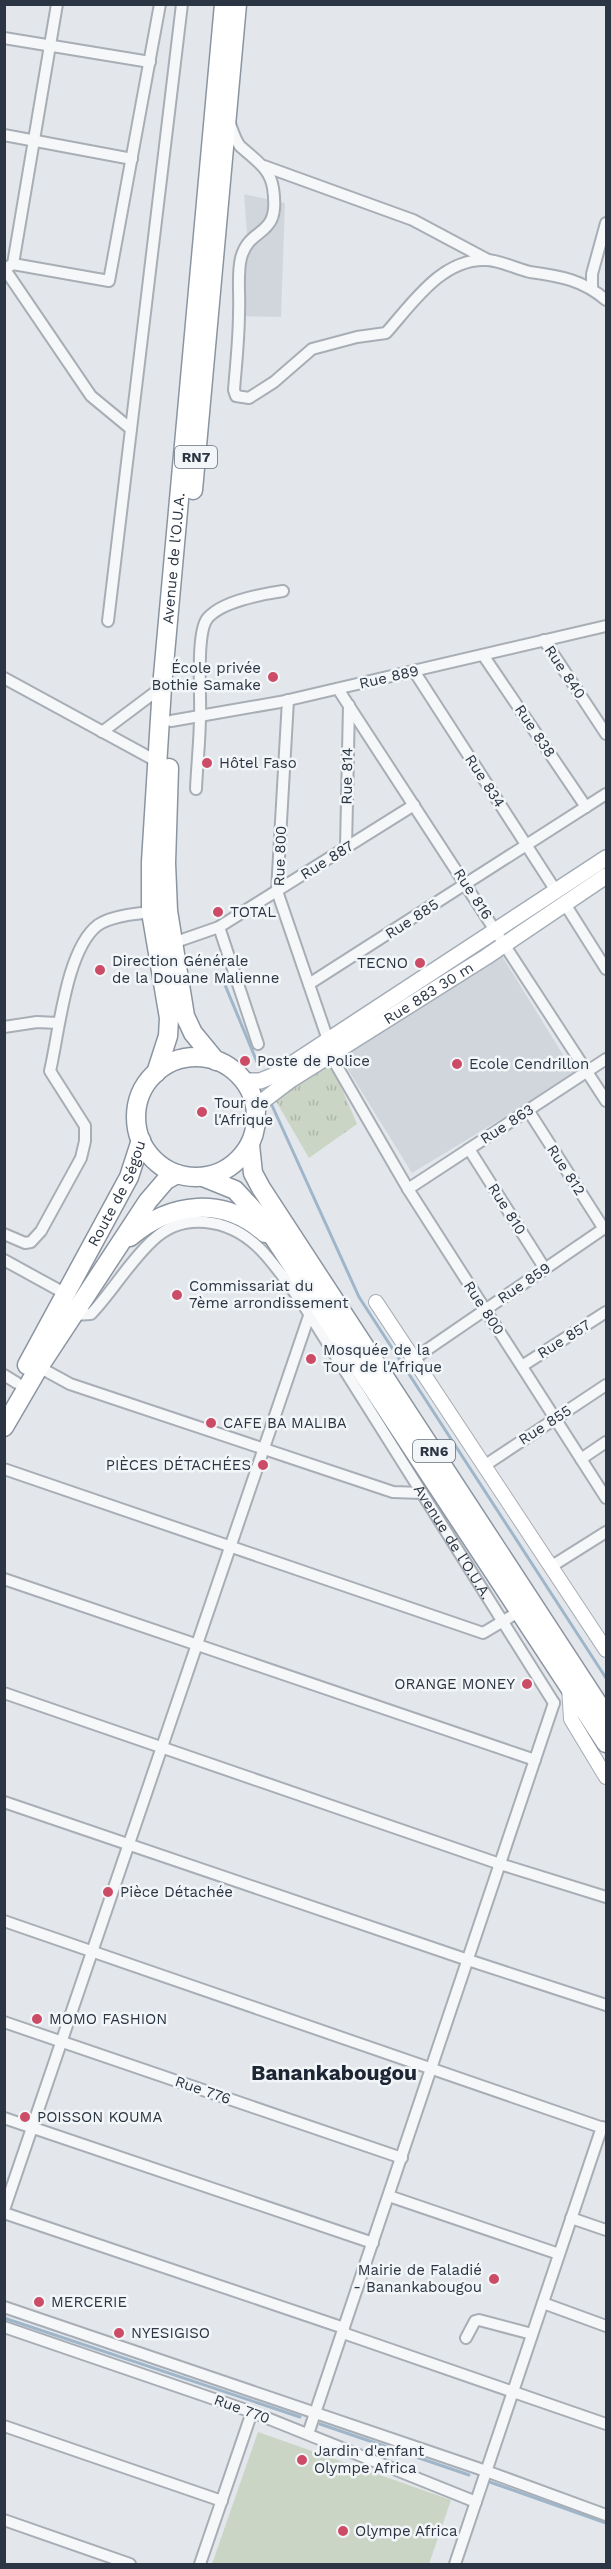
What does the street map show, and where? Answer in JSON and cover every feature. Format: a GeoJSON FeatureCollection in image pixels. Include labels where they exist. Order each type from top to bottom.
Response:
{"type":"FeatureCollection","features":[{"type":"Feature","properties":{"kind":"highway","name":"Avenue de l'O.U.A."},"geometry":{"type":"LineString","coordinates":[[156,1073],[168,1036],[170,1018],[160,911],[151,862],[162,687],[224,4]]}},
{"type":"Feature","properties":{"kind":"highway","name":"Avenue de l'O.U.A."},"geometry":{"type":"LineString","coordinates":[[216,1061],[193,1034],[185,1016],[174,943],[160,911],[166,863],[171,721],[237,4]]}},
{"type":"Feature","properties":{"kind":"highway"},"geometry":{"type":"LineString","coordinates":[[141,1140],[136,1112],[140,1097],[146,1084],[169,1064],[184,1059],[200,1058],[216,1061],[231,1068],[244,1080],[255,1102],[255,1130],[250,1145],[226,1170],[203,1177],[177,1174]]}},
{"type":"Feature","properties":{"kind":"highway","name":"Route de Ségou"},"geometry":{"type":"LineString","coordinates":[[141,1140],[150,1155],[162,1166],[177,1174]]}},
{"type":"Feature","properties":{"kind":"highway","name":"Route de Ségou"},"geometry":{"type":"LineString","coordinates":[[4,1405],[11,1379],[66,1294],[129,1177],[141,1140]]}},
{"type":"Feature","properties":{"kind":"highway","name":"RN6"},"geometry":{"type":"LineString","coordinates":[[250,1145],[253,1173],[261,1188],[606,1716]]}},
{"type":"Feature","properties":{"kind":"highway","name":"Route de Ségou"},"geometry":{"type":"LineString","coordinates":[[4,1427],[39,1367],[148,1201],[166,1180],[177,1174]]}},
{"type":"Feature","properties":{"kind":"highway","name":"Avenue de l'O.U.A."},"geometry":{"type":"LineString","coordinates":[[203,1177],[235,1190],[261,1218],[283,1250],[313,1311],[520,1611],[569,1687],[578,1709],[606,1743]]}},
{"type":"Feature","properties":{"kind":"highway"},"geometry":{"type":"LineString","coordinates":[[109,1260],[146,1224],[177,1210],[216,1209],[238,1215],[254,1223],[283,1250]]}},
{"type":"Feature","properties":{"kind":"main road"},"geometry":{"type":"LineString","coordinates":[[244,1080],[260,1081],[275,1075],[477,944],[501,938],[556,891],[606,858]]}},
{"type":"Feature","properties":{"kind":"main road","name":"Rue 883 30 m"},"geometry":{"type":"LineString","coordinates":[[256,1114],[260,1103],[273,1092],[486,957],[501,938],[565,904],[606,876]]}},
{"type":"Feature","properties":{"kind":"street"},"geometry":{"type":"LineString","coordinates":[[57,4],[34,141],[7,267],[91,396],[131,429]]}},
{"type":"Feature","properties":{"kind":"street"},"geometry":{"type":"LineString","coordinates":[[7,267],[109,281],[160,4]]}},
{"type":"Feature","properties":{"kind":"street"},"geometry":{"type":"LineString","coordinates":[[108,621],[182,4]]}},
{"type":"Feature","properties":{"kind":"street"},"geometry":{"type":"LineString","coordinates":[[4,38],[150,62]]}},
{"type":"Feature","properties":{"kind":"street"},"geometry":{"type":"LineString","coordinates":[[228,118],[239,144],[264,166],[413,220],[488,260],[517,270],[566,277],[592,287],[606,300]]}},
{"type":"Feature","properties":{"kind":"street"},"geometry":{"type":"LineString","coordinates":[[4,135],[132,159]]}},
{"type":"Feature","properties":{"kind":"street"},"geometry":{"type":"LineString","coordinates":[[264,166],[273,187],[273,219],[265,230],[246,244],[240,259],[239,329],[234,390],[236,396],[249,398],[274,382],[312,349],[357,337],[386,333],[441,274],[465,261],[488,260]]}},
{"type":"Feature","properties":{"kind":"street"},"geometry":{"type":"LineString","coordinates":[[592,287],[592,274],[606,223]]}},
{"type":"Feature","properties":{"kind":"street"},"geometry":{"type":"LineString","coordinates":[[196,789],[201,716],[199,659],[206,621],[214,614],[250,595],[283,591]]}},
{"type":"Feature","properties":{"kind":"street","name":"Rue 889"},"geometry":{"type":"LineString","coordinates":[[171,721],[288,700],[606,626]]}},
{"type":"Feature","properties":{"kind":"street","name":"Rue 840"},"geometry":{"type":"LineString","coordinates":[[544,640],[606,734]]}},
{"type":"Feature","properties":{"kind":"street","name":"Rue 838"},"geometry":{"type":"LineString","coordinates":[[483,655],[586,807]]}},
{"type":"Feature","properties":{"kind":"street","name":"Rue 834"},"geometry":{"type":"LineString","coordinates":[[414,671],[556,891]]}},
{"type":"Feature","properties":{"kind":"street"},"geometry":{"type":"LineString","coordinates":[[4,678],[158,762]]}},
{"type":"Feature","properties":{"kind":"street"},"geometry":{"type":"LineString","coordinates":[[102,732],[162,687]]}},
{"type":"Feature","properties":{"kind":"street","name":"Rue 816"},"geometry":{"type":"LineString","coordinates":[[338,689],[606,1101]]}},
{"type":"Feature","properties":{"kind":"street","name":"Rue 800"},"geometry":{"type":"LineString","coordinates":[[288,700],[277,891],[328,1040]]}},
{"type":"Feature","properties":{"kind":"street","name":"Rue 814"},"geometry":{"type":"LineString","coordinates":[[346,848],[349,704]]}},
{"type":"Feature","properties":{"kind":"street","name":"Rue 885"},"geometry":{"type":"LineString","coordinates":[[309,984],[606,794]]}},
{"type":"Feature","properties":{"kind":"street","name":"Rue 887"},"geometry":{"type":"LineString","coordinates":[[174,943],[219,927],[414,805]]}},
{"type":"Feature","properties":{"kind":"street"},"geometry":{"type":"LineString","coordinates":[[565,904],[606,969]]}},
{"type":"Feature","properties":{"kind":"street"},"geometry":{"type":"LineString","coordinates":[[4,1234],[25,1243],[31,1242],[41,1231],[81,1158],[86,1141],[85,1126],[50,1071],[58,1023],[79,951],[87,936],[100,924],[117,918],[160,911]]}},
{"type":"Feature","properties":{"kind":"street"},"geometry":{"type":"LineString","coordinates":[[219,927],[258,1044]]}},
{"type":"Feature","properties":{"kind":"street"},"geometry":{"type":"LineString","coordinates":[[477,944],[486,957]]}},
{"type":"Feature","properties":{"kind":"street"},"geometry":{"type":"LineString","coordinates":[[4,1027],[37,1022],[58,1023]]}},
{"type":"Feature","properties":{"kind":"street","name":"Rue 800"},"geometry":{"type":"LineString","coordinates":[[331,1056],[408,1189],[606,1498]]}},
{"type":"Feature","properties":{"kind":"street","name":"Rue 863"},"geometry":{"type":"LineString","coordinates":[[408,1189],[606,1059]]}},
{"type":"Feature","properties":{"kind":"street","name":"Rue 812"},"geometry":{"type":"LineString","coordinates":[[528,1110],[605,1228]]}},
{"type":"Feature","properties":{"kind":"street","name":"Rue 810"},"geometry":{"type":"LineString","coordinates":[[469,1149],[545,1269]]}},
{"type":"Feature","properties":{"kind":"street","name":"Avenue de l'O.U.A."},"geometry":{"type":"LineString","coordinates":[[73,1315],[91,1314],[156,1238],[168,1229],[202,1221],[233,1230],[257,1246],[313,1311],[422,1492],[554,1703]]}},
{"type":"Feature","properties":{"kind":"street","name":"Rue 859"},"geometry":{"type":"LineString","coordinates":[[412,1360],[605,1228]]}},
{"type":"Feature","properties":{"kind":"street"},"geometry":{"type":"LineString","coordinates":[[4,1260],[66,1294]]}},
{"type":"Feature","properties":{"kind":"street"},"geometry":{"type":"LineString","coordinates":[[376,1302],[412,1360],[552,1566],[606,1650]]}},
{"type":"Feature","properties":{"kind":"street"},"geometry":{"type":"LineString","coordinates":[[313,1311],[196,1644],[4,2211],[606,2424]]}},
{"type":"Feature","properties":{"kind":"street","name":"Rue 857"},"geometry":{"type":"LineString","coordinates":[[522,1366],[606,1312]]}},
{"type":"Feature","properties":{"kind":"street"},"geometry":{"type":"LineString","coordinates":[[39,1367],[70,1384],[393,1492],[422,1492]]}},
{"type":"Feature","properties":{"kind":"street","name":"Rue 855"},"geometry":{"type":"LineString","coordinates":[[484,1466],[606,1385]]}},
{"type":"Feature","properties":{"kind":"street"},"geometry":{"type":"LineString","coordinates":[[581,1459],[606,1442]]}},
{"type":"Feature","properties":{"kind":"street"},"geometry":{"type":"LineString","coordinates":[[5,1470],[483,1633],[520,1611]]}},
{"type":"Feature","properties":{"kind":"street"},"geometry":{"type":"LineString","coordinates":[[552,1566],[606,1532]]}},
{"type":"Feature","properties":{"kind":"street"},"geometry":{"type":"LineString","coordinates":[[4,1579],[535,1760]]}},
{"type":"Feature","properties":{"kind":"street"},"geometry":{"type":"LineString","coordinates":[[4,1693],[500,1864],[606,1897]]}},
{"type":"Feature","properties":{"kind":"street"},"geometry":{"type":"LineString","coordinates":[[308,2434],[554,1703],[578,1709]]}},
{"type":"Feature","properties":{"kind":"street","name":"Avenue de l'O.U.A."},"geometry":{"type":"LineString","coordinates":[[578,1709],[574,1726],[606,1777]]}},
{"type":"Feature","properties":{"kind":"street"},"geometry":{"type":"LineString","coordinates":[[4,1802],[606,2005]]}},
{"type":"Feature","properties":{"kind":"street"},"geometry":{"type":"LineString","coordinates":[[4,1921],[604,2128],[571,2218],[456,2564]]}},
{"type":"Feature","properties":{"kind":"street","name":"Rue 776"},"geometry":{"type":"LineString","coordinates":[[4,2022],[402,2158]]}},
{"type":"Feature","properties":{"kind":"street"},"geometry":{"type":"LineString","coordinates":[[4,2118],[373,2243]]}},
{"type":"Feature","properties":{"kind":"street"},"geometry":{"type":"LineString","coordinates":[[389,2196],[559,2254]]}},
{"type":"Feature","properties":{"kind":"street"},"geometry":{"type":"LineString","coordinates":[[571,2218],[606,2230]]}},
{"type":"Feature","properties":{"kind":"street"},"geometry":{"type":"LineString","coordinates":[[543,2303],[606,2326]]}},
{"type":"Feature","properties":{"kind":"street"},"geometry":{"type":"LineString","coordinates":[[4,2307],[486,2471],[606,2515]]}},
{"type":"Feature","properties":{"kind":"street"},"geometry":{"type":"LineString","coordinates":[[466,2338],[475,2321],[479,2320],[532,2334]]}},
{"type":"Feature","properties":{"kind":"street","name":"Rue 770"},"geometry":{"type":"LineString","coordinates":[[4,2327],[252,2412],[476,2502]]}},
{"type":"Feature","properties":{"kind":"street"},"geometry":{"type":"LineString","coordinates":[[200,2565],[252,2412]]}},
{"type":"Feature","properties":{"kind":"street"},"geometry":{"type":"LineString","coordinates":[[4,2426],[222,2501]]}},
{"type":"Feature","properties":{"kind":"street"},"geometry":{"type":"LineString","coordinates":[[4,2520],[130,2565]]}},
{"type":"Feature","properties":{"kind":"shaded area"},"geometry":{"type":"Polygon","coordinates":[[[244,194],[285,203],[281,317],[235,316],[248,246],[244,194]]]}},
{"type":"Feature","properties":{"kind":"shaded area","name":"Ecole Cendrillon"},"geometry":{"type":"Polygon","coordinates":[[[502,956],[575,1074],[412,1173],[339,1055],[502,956]]]}},
{"type":"Feature","properties":{"kind":"green space"},"geometry":{"type":"Polygon","coordinates":[[[331,1063],[357,1124],[309,1158],[273,1096],[331,1063]]]}},
{"type":"Feature","properties":{"kind":"green space"},"geometry":{"type":"Polygon","coordinates":[[[258,2432],[451,2500],[429,2564],[212,2564],[258,2432]]]}},
{"type":"Feature","properties":{"kind":"waterway"},"geometry":{"type":"LineString","coordinates":[[225,985],[257,1062]]}},
{"type":"Feature","properties":{"kind":"waterway"},"geometry":{"type":"LineString","coordinates":[[270,1101],[359,1297],[606,1678]]}},
{"type":"Feature","properties":{"kind":"waterway"},"geometry":{"type":"LineString","coordinates":[[4,2318],[300,2417]]}},
{"type":"Feature","properties":{"kind":"waterway"},"geometry":{"type":"LineString","coordinates":[[320,2424],[469,2475]]}},
{"type":"Feature","properties":{"kind":"waterway"},"geometry":{"type":"LineString","coordinates":[[487,2481],[606,2523]]}},
{"type":"Feature","properties":{"kind":"place","name":"École privée Bothie Samake"},"geometry":{"type":"Point","coordinates":[273,677]}},
{"type":"Feature","properties":{"kind":"place","name":"Hôtel Faso"},"geometry":{"type":"Point","coordinates":[207,763]}},
{"type":"Feature","properties":{"kind":"place","name":"TOTAL"},"geometry":{"type":"Point","coordinates":[218,912]}},
{"type":"Feature","properties":{"kind":"place","name":"TECNO"},"geometry":{"type":"Point","coordinates":[420,963]}},
{"type":"Feature","properties":{"kind":"place","name":"Direction Générale de la Douane Malienne"},"geometry":{"type":"Point","coordinates":[100,970]}},
{"type":"Feature","properties":{"kind":"place","name":"Poste de Police"},"geometry":{"type":"Point","coordinates":[245,1061]}},
{"type":"Feature","properties":{"kind":"place","name":"Ecole Cendrillon"},"geometry":{"type":"Point","coordinates":[457,1064]}},
{"type":"Feature","properties":{"kind":"place","name":"Tour de l'Afrique"},"geometry":{"type":"Point","coordinates":[202,1112]}},
{"type":"Feature","properties":{"kind":"place","name":"Commissariat du 7ème arrondissement"},"geometry":{"type":"Point","coordinates":[177,1295]}},
{"type":"Feature","properties":{"kind":"place","name":"Mosquée de la Tour de l'Afrique"},"geometry":{"type":"Point","coordinates":[311,1359]}},
{"type":"Feature","properties":{"kind":"place","name":"CAFE BA MALIBA"},"geometry":{"type":"Point","coordinates":[211,1423]}},
{"type":"Feature","properties":{"kind":"place","name":"PIÈCES DÉTACHÉES"},"geometry":{"type":"Point","coordinates":[263,1465]}},
{"type":"Feature","properties":{"kind":"place","name":"ORANGE MONEY"},"geometry":{"type":"Point","coordinates":[527,1684]}},
{"type":"Feature","properties":{"kind":"place","name":"Pièce Détachée"},"geometry":{"type":"Point","coordinates":[108,1892]}},
{"type":"Feature","properties":{"kind":"place","name":"MOMO FASHION"},"geometry":{"type":"Point","coordinates":[37,2019]}},
{"type":"Feature","properties":{"kind":"place","name":"POISSON KOUMA"},"geometry":{"type":"Point","coordinates":[25,2117]}},
{"type":"Feature","properties":{"kind":"place","name":"Mairie de Faladié - Banankabougou"},"geometry":{"type":"Point","coordinates":[494,2279]}},
{"type":"Feature","properties":{"kind":"place","name":"MERCERIE"},"geometry":{"type":"Point","coordinates":[39,2302]}},
{"type":"Feature","properties":{"kind":"place","name":"NYESIGISO"},"geometry":{"type":"Point","coordinates":[119,2333]}},
{"type":"Feature","properties":{"kind":"place","name":"Jardin d'enfant Olympe Africa"},"geometry":{"type":"Point","coordinates":[302,2460]}},
{"type":"Feature","properties":{"kind":"place","name":"Olympe Africa"},"geometry":{"type":"Point","coordinates":[343,2531]}},
{"type":"Feature","properties":{"kind":"district","name":"Banankabougou"},"geometry":{"type":"Point","coordinates":[334,2073]}}]}
